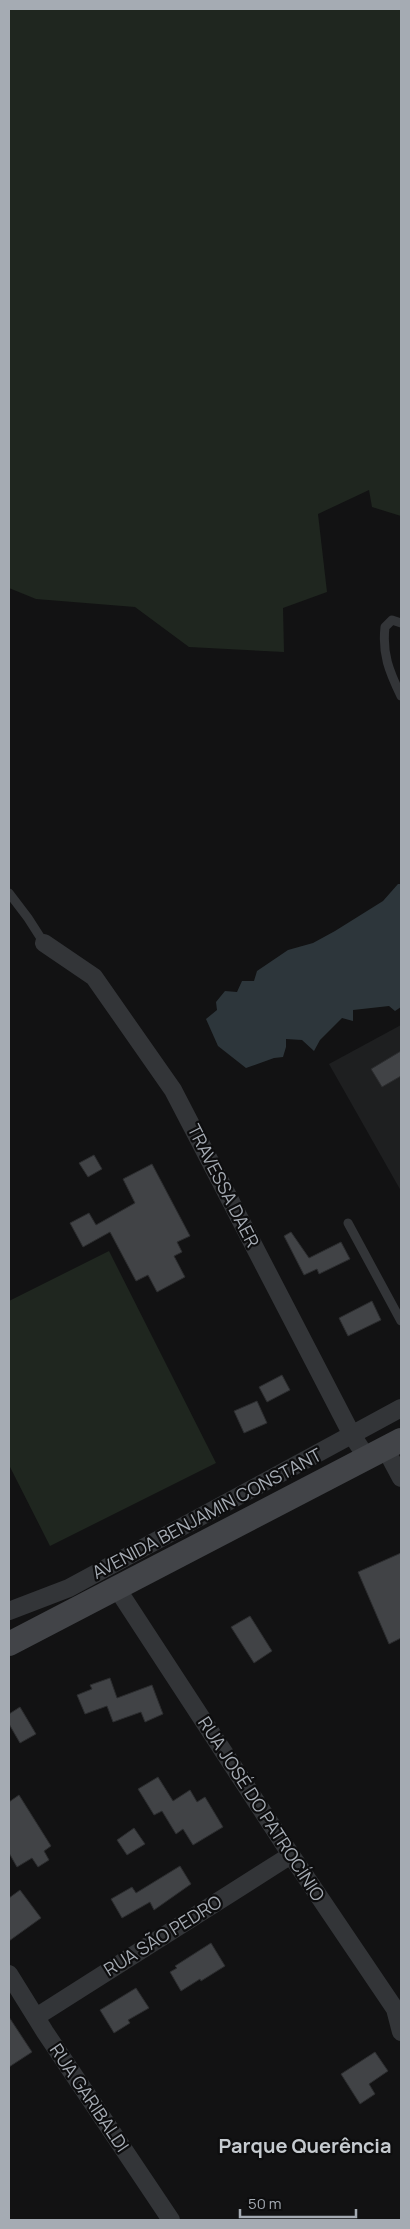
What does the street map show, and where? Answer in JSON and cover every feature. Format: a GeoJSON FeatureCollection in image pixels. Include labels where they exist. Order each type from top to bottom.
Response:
{"type":"FeatureCollection","features":[{"type":"Feature","properties":{"kind":"main road","name":"AVENIDA BENJAMIN CONSTANT"},"geometry":{"type":"LineString","coordinates":[[9,1644],[41,1625],[384,1449]]}},
{"type":"Feature","properties":{"kind":"street","name":"TRAVESSA DAER"},"geometry":{"type":"LineString","coordinates":[[44,943],[94,977],[173,1090],[352,1435],[384,1449],[401,1478]]}},
{"type":"Feature","properties":{"kind":"street","name":"AVENIDA BENJAMIN CONSTANT"},"geometry":{"type":"LineString","coordinates":[[10,1609],[69,1588],[401,1408]]}},
{"type":"Feature","properties":{"kind":"street","name":"RUA JOSÉ DO PATROCÍNIO"},"geometry":{"type":"LineString","coordinates":[[116,1587],[291,1855],[395,2009],[401,2032]]}},
{"type":"Feature","properties":{"kind":"street"},"geometry":{"type":"LineString","coordinates":[[10,1609],[41,1625]]}},
{"type":"Feature","properties":{"kind":"street","name":"RUA SÃO PEDRO"},"geometry":{"type":"LineString","coordinates":[[36,2017],[291,1855]]}},
{"type":"Feature","properties":{"kind":"street","name":"RUA GARIBALDI"},"geometry":{"type":"LineString","coordinates":[[9,1974],[171,2220]]}},
{"type":"Feature","properties":{"kind":"lane"},"geometry":{"type":"LineString","coordinates":[[401,623],[392,620],[385,627],[383,645],[387,662],[401,696]]}},
{"type":"Feature","properties":{"kind":"lane"},"geometry":{"type":"LineString","coordinates":[[9,893],[44,943]]}},
{"type":"Feature","properties":{"kind":"lane"},"geometry":{"type":"LineString","coordinates":[[348,1223],[401,1321]]}},
{"type":"Feature","properties":{"kind":"shaded area"},"geometry":{"type":"Polygon","coordinates":[[[9,9],[401,9],[401,516],[372,507],[369,490],[318,514],[327,592],[283,608],[284,652],[189,647],[135,607],[36,599],[9,588],[9,9]]]}},
{"type":"Feature","properties":{"kind":"shaded area"},"geometry":{"type":"Polygon","coordinates":[[[398,884],[401,884],[401,1007],[395,1011],[389,1006],[353,1010],[353,1021],[342,1018],[320,1040],[314,1051],[302,1040],[286,1039],[283,1057],[274,1058],[246,1068],[218,1046],[206,1019],[217,1010],[216,1002],[225,991],[237,992],[242,981],[254,981],[257,971],[288,950],[313,943],[335,931],[383,901],[398,884]]]}},
{"type":"Feature","properties":{"kind":"shaded area"},"geometry":{"type":"Polygon","coordinates":[[[401,1025],[401,1191],[329,1064],[401,1025]]]}},
{"type":"Feature","properties":{"kind":"shaded area"},"geometry":{"type":"Polygon","coordinates":[[[109,1251],[216,1463],[50,1546],[9,1465],[9,1301],[109,1251]]]}},
{"type":"Feature","properties":{"kind":"building"},"geometry":{"type":"Polygon","coordinates":[[[401,1051],[401,1076],[382,1087],[371,1069],[401,1051]]]}},
{"type":"Feature","properties":{"kind":"building"},"geometry":{"type":"Polygon","coordinates":[[[94,1155],[102,1169],[88,1177],[79,1163],[94,1155]]]}},
{"type":"Feature","properties":{"kind":"building"},"geometry":{"type":"Polygon","coordinates":[[[152,1164],[190,1236],[177,1242],[182,1252],[174,1256],[185,1277],[157,1292],[148,1275],[136,1281],[110,1232],[83,1247],[70,1223],[89,1213],[96,1225],[135,1203],[123,1179],[152,1164]]]}},
{"type":"Feature","properties":{"kind":"building"},"geometry":{"type":"Polygon","coordinates":[[[291,1232],[309,1258],[341,1242],[350,1259],[319,1274],[317,1269],[304,1275],[284,1236],[291,1232]]]}},
{"type":"Feature","properties":{"kind":"building"},"geometry":{"type":"Polygon","coordinates":[[[372,1301],[381,1320],[348,1336],[339,1318],[372,1301]]]}},
{"type":"Feature","properties":{"kind":"building"},"geometry":{"type":"Polygon","coordinates":[[[282,1375],[290,1390],[267,1402],[259,1387],[282,1375]]]}},
{"type":"Feature","properties":{"kind":"building"},"geometry":{"type":"Polygon","coordinates":[[[257,1401],[267,1423],[244,1433],[234,1411],[257,1401]]]}},
{"type":"Feature","properties":{"kind":"building"},"geometry":{"type":"Polygon","coordinates":[[[401,1553],[401,1638],[389,1644],[358,1572],[401,1553]]]}},
{"type":"Feature","properties":{"kind":"building"},"geometry":{"type":"Polygon","coordinates":[[[250,1616],[272,1651],[254,1663],[231,1627],[250,1616]]]}},
{"type":"Feature","properties":{"kind":"building"},"geometry":{"type":"Polygon","coordinates":[[[110,1678],[117,1698],[152,1685],[163,1714],[145,1722],[141,1712],[113,1722],[107,1706],[85,1714],[77,1695],[92,1689],[90,1685],[110,1678]]]}},
{"type":"Feature","properties":{"kind":"building"},"geometry":{"type":"Polygon","coordinates":[[[20,1707],[36,1734],[20,1743],[9,1724],[9,1714],[20,1707]]]}},
{"type":"Feature","properties":{"kind":"building"},"geometry":{"type":"Polygon","coordinates":[[[158,1777],[173,1801],[190,1790],[197,1802],[205,1797],[223,1827],[193,1845],[183,1829],[176,1834],[162,1811],[154,1815],[138,1789],[158,1777]]]}},
{"type":"Feature","properties":{"kind":"building"},"geometry":{"type":"Polygon","coordinates":[[[19,1795],[51,1846],[44,1851],[49,1860],[38,1867],[32,1858],[17,1867],[9,1853],[9,1802],[19,1795]]]}},
{"type":"Feature","properties":{"kind":"building"},"geometry":{"type":"Polygon","coordinates":[[[134,1828],[145,1844],[127,1855],[117,1840],[134,1828]]]}},
{"type":"Feature","properties":{"kind":"building"},"geometry":{"type":"Polygon","coordinates":[[[180,1866],[191,1884],[154,1910],[150,1902],[122,1918],[111,1899],[132,1887],[136,1893],[180,1866]]]}},
{"type":"Feature","properties":{"kind":"building"},"geometry":{"type":"Polygon","coordinates":[[[20,1890],[41,1918],[9,1941],[9,1898],[20,1890]]]}},
{"type":"Feature","properties":{"kind":"building"},"geometry":{"type":"Polygon","coordinates":[[[211,1943],[225,1966],[181,1991],[170,1972],[177,1968],[175,1966],[211,1943]]]}},
{"type":"Feature","properties":{"kind":"building"},"geometry":{"type":"Polygon","coordinates":[[[136,1988],[149,2008],[128,2020],[130,2023],[114,2033],[100,2010],[136,1988]]]}},
{"type":"Feature","properties":{"kind":"building"},"geometry":{"type":"Polygon","coordinates":[[[9,2017],[32,2052],[9,2067],[9,2017]]]}},
{"type":"Feature","properties":{"kind":"building"},"geometry":{"type":"Polygon","coordinates":[[[375,2052],[388,2071],[369,2084],[375,2094],[360,2104],[341,2074],[375,2052]]]}},
{"type":"Feature","properties":{"kind":"district","name":"Parque Querência"},"geometry":{"type":"Point","coordinates":[305,2146]}}]}
